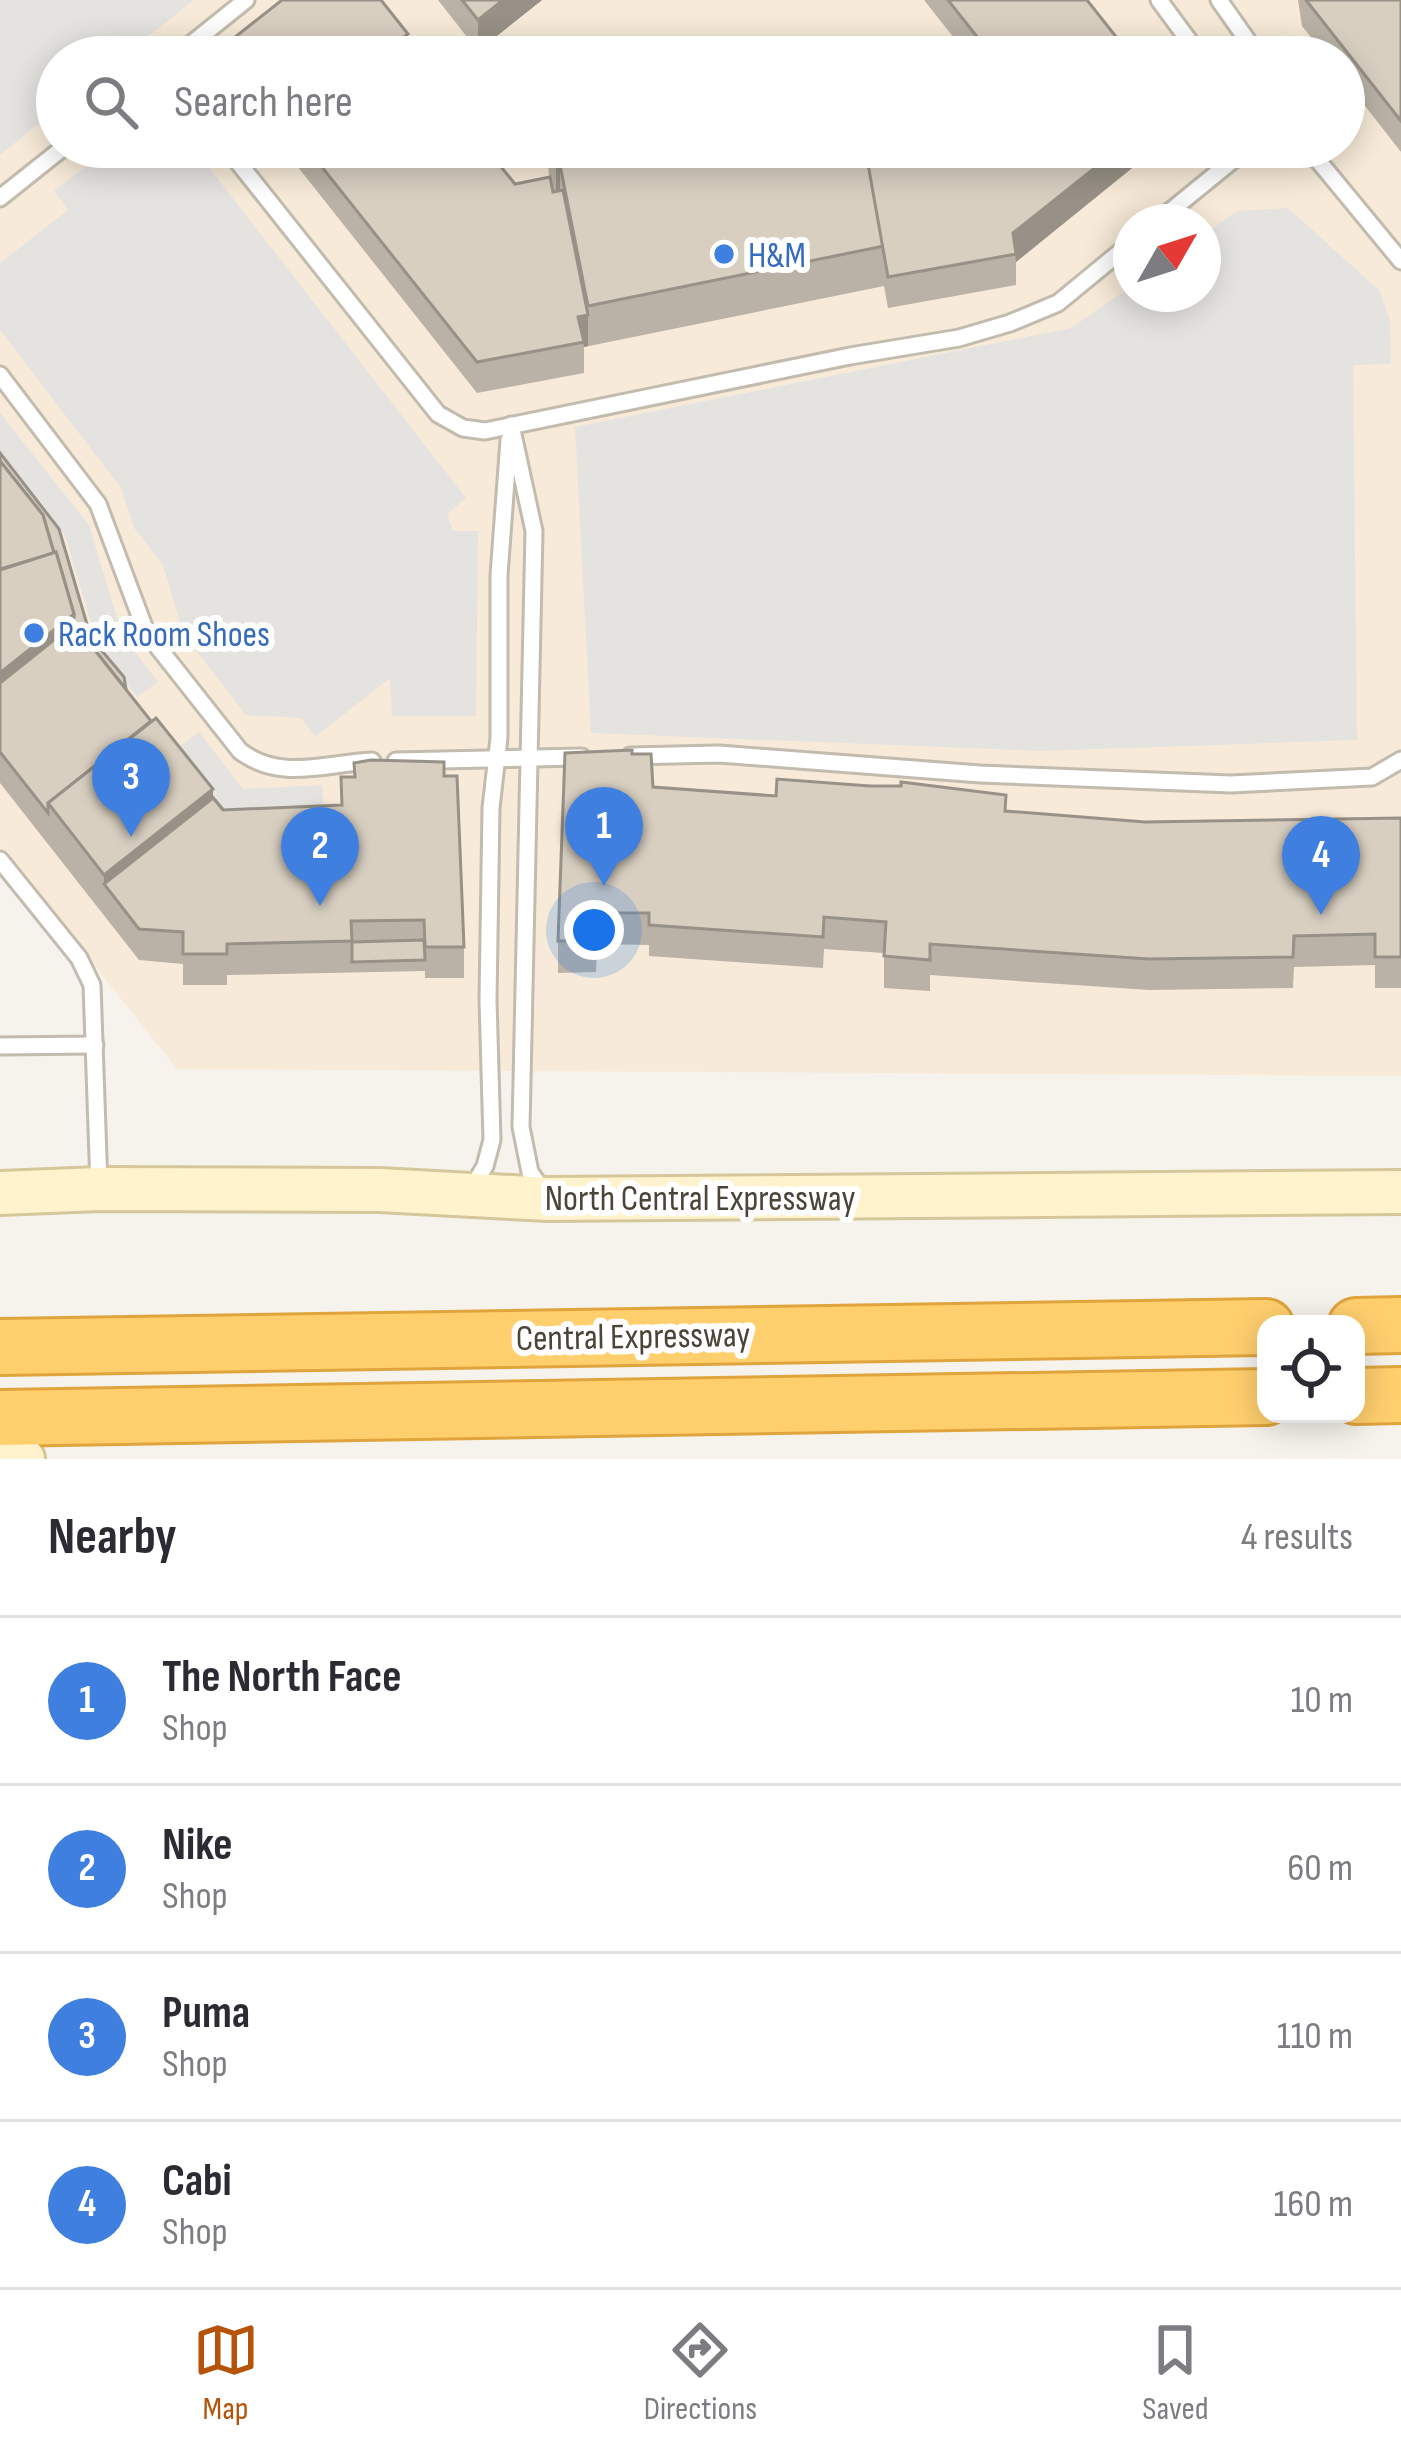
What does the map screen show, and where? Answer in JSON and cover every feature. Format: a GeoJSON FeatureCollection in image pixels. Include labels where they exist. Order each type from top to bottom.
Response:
{"type":"FeatureCollection","features":[{"type":"Feature","properties":{"kind":"highway"},"geometry":{"type":"LineString","coordinates":[[1365,1326],[1401,1325]]}},
{"type":"Feature","properties":{"kind":"highway","name":"Central Expressway"},"geometry":{"type":"LineString","coordinates":[[0,1347],[1257,1327]]}},
{"type":"Feature","properties":{"kind":"highway"},"geometry":{"type":"LineString","coordinates":[[1365,1396],[1401,1395]]}},
{"type":"Feature","properties":{"kind":"highway","name":"Central Expressway"},"geometry":{"type":"LineString","coordinates":[[0,1418],[1257,1397]]}},
{"type":"Feature","properties":{"kind":"main road","name":"North Central Expressway"},"geometry":{"type":"LineString","coordinates":[[0,1193],[379,1190],[548,1199],[1401,1192]]}},
{"type":"Feature","properties":{"kind":"main road"},"geometry":{"type":"LineString","coordinates":[[0,1431],[23,1459]]}},
{"type":"Feature","properties":{"kind":"lane"},"geometry":{"type":"LineString","coordinates":[[201,36],[246,0]]}},
{"type":"Feature","properties":{"kind":"lane"},"geometry":{"type":"LineString","coordinates":[[1159,0],[1186,36]]}},
{"type":"Feature","properties":{"kind":"lane"},"geometry":{"type":"LineString","coordinates":[[1219,0],[1244,36]]}},
{"type":"Feature","properties":{"kind":"lane"},"geometry":{"type":"LineString","coordinates":[[0,198],[38,168]]}},
{"type":"Feature","properties":{"kind":"lane"},"geometry":{"type":"LineString","coordinates":[[243,168],[438,414],[463,428],[484,430],[958,338],[1058,303],[1113,258]]}},
{"type":"Feature","properties":{"kind":"lane"},"geometry":{"type":"LineString","coordinates":[[1179,204],[1223,168]]}},
{"type":"Feature","properties":{"kind":"lane"},"geometry":{"type":"LineString","coordinates":[[1324,168],[1401,261]]}},
{"type":"Feature","properties":{"kind":"lane"},"geometry":{"type":"LineString","coordinates":[[0,375],[98,504],[146,632],[240,751],[260,764],[284,770],[363,761],[719,754],[980,774],[1231,784],[1372,777],[1401,760]]}},
{"type":"Feature","properties":{"kind":"lane"},"geometry":{"type":"LineString","coordinates":[[511,425],[534,531],[521,1127],[530,1172],[548,1199]]}},
{"type":"Feature","properties":{"kind":"lane"},"geometry":{"type":"LineString","coordinates":[[469,1194],[485,1166],[492,1140],[491,808],[498,760],[500,553],[511,425]]}},
{"type":"Feature","properties":{"kind":"lane"},"geometry":{"type":"LineString","coordinates":[[0,860],[79,958],[92,985],[99,1189]]}},
{"type":"Feature","properties":{"kind":"lane"},"geometry":{"type":"LineString","coordinates":[[0,1046],[94,1045]]}},
{"type":"Feature","properties":{"kind":"shaded area"},"geometry":{"type":"Polygon","coordinates":[[[0,0],[1401,0],[1401,1076],[177,1069],[0,847],[0,0]]]}},
{"type":"Feature","properties":{"kind":"shaded area"},"geometry":{"type":"Polygon","coordinates":[[[0,0],[194,0],[149,36],[36,36],[36,126],[0,155],[0,0]]]}},
{"type":"Feature","properties":{"kind":"shaded area"},"geometry":{"type":"Polygon","coordinates":[[[84,168],[209,168],[466,498],[447,514],[453,531],[478,531],[476,716],[392,716],[390,678],[315,737],[301,718],[246,715],[184,635],[163,565],[134,528],[121,488],[0,330],[0,263],[68,210],[54,191],[84,168]]]}},
{"type":"Feature","properties":{"kind":"shaded area"},"geometry":{"type":"Polygon","coordinates":[[[1288,208],[1379,290],[1390,320],[1391,364],[1353,365],[1357,740],[1042,751],[591,733],[575,427],[1071,328],[1113,299],[1113,312],[1221,312],[1221,222],[1237,211],[1288,208]]]}},
{"type":"Feature","properties":{"kind":"shaded area"},"geometry":{"type":"Polygon","coordinates":[[[0,413],[89,525],[122,635],[158,682],[137,697],[98,646],[65,535],[0,453],[0,413]]]}},
{"type":"Feature","properties":{"kind":"shaded area"},"geometry":{"type":"Polygon","coordinates":[[[199,732],[243,789],[322,785],[324,812],[232,817],[178,748],[199,732]]]}},
{"type":"Feature","properties":{"kind":"building"},"geometry":{"type":"Polygon","coordinates":[[[282,0],[381,0],[408,34],[405,36],[236,36],[282,0]]]}},
{"type":"Feature","properties":{"kind":"building"},"geometry":{"type":"Polygon","coordinates":[[[462,0],[503,0],[478,20],[462,0]]]}},
{"type":"Feature","properties":{"kind":"building"},"geometry":{"type":"Polygon","coordinates":[[[948,0],[1087,0],[1115,36],[976,36],[948,0]]]}},
{"type":"Feature","properties":{"kind":"building"},"geometry":{"type":"Polygon","coordinates":[[[1306,0],[1401,0],[1401,121],[1365,75],[1365,36],[1334,36],[1306,0]]]}},
{"type":"Feature","properties":{"kind":"building"},"geometry":{"type":"Polygon","coordinates":[[[323,168],[502,168],[515,184],[550,177],[553,192],[563,190],[588,315],[578,317],[584,342],[477,362],[323,168]]]}},
{"type":"Feature","properties":{"kind":"building","name":"H&M"},"geometry":{"type":"Polygon","coordinates":[[[561,168],[869,168],[884,246],[588,306],[561,168]]]}},
{"type":"Feature","properties":{"kind":"building"},"geometry":{"type":"Polygon","coordinates":[[[869,168],[1095,168],[1013,233],[1016,254],[888,277],[869,168]]]}},
{"type":"Feature","properties":{"kind":"building"},"geometry":{"type":"Polygon","coordinates":[[[0,453],[59,529],[91,638],[124,677],[126,689],[74,624],[43,515],[0,461],[0,453]]]}},
{"type":"Feature","properties":{"kind":"building"},"geometry":{"type":"Polygon","coordinates":[[[0,461],[43,515],[54,553],[0,569],[0,461]]]}},
{"type":"Feature","properties":{"kind":"building"},"geometry":{"type":"Polygon","coordinates":[[[56,552],[74,614],[0,673],[0,570],[56,552]]]}},
{"type":"Feature","properties":{"kind":"building"},"geometry":{"type":"Polygon","coordinates":[[[74,624],[151,721],[48,803],[48,813],[0,752],[0,683],[74,624]]]}},
{"type":"Feature","properties":{"kind":"building"},"geometry":{"type":"Polygon","coordinates":[[[156,718],[213,789],[104,875],[48,803],[156,718]]]}},
{"type":"Feature","properties":{"kind":"building"},"geometry":{"type":"Polygon","coordinates":[[[632,750],[632,754],[651,754],[653,787],[776,796],[777,779],[870,786],[901,786],[901,782],[1006,795],[1005,811],[1145,822],[1401,818],[1401,957],[1375,957],[1375,934],[1294,936],[1293,957],[1149,959],[930,944],[930,960],[884,956],[886,922],[824,917],[823,937],[649,925],[649,913],[597,913],[596,941],[558,941],[565,753],[632,750]]]}},
{"type":"Feature","properties":{"kind":"building"},"geometry":{"type":"Polygon","coordinates":[[[444,762],[444,776],[457,776],[464,947],[425,947],[424,920],[351,921],[352,941],[227,944],[227,954],[183,954],[183,932],[139,929],[104,884],[213,798],[223,810],[342,805],[341,777],[355,777],[354,763],[444,762]]]}},
{"type":"Feature","properties":{"kind":"building"},"geometry":{"type":"Polygon","coordinates":[[[424,940],[425,960],[352,962],[352,942],[424,940]]]}},
{"type":"Feature","properties":{"kind":"place","name":"H&M"},"geometry":{"type":"Point","coordinates":[724,254]}},
{"type":"Feature","properties":{"kind":"place","name":"Rack Room Shoes"},"geometry":{"type":"Point","coordinates":[34,633]}},
{"type":"Feature","properties":{"kind":"place","name":"Puma"},"geometry":{"type":"Point","coordinates":[131,837]}},
{"type":"Feature","properties":{"kind":"place","name":"The North Face"},"geometry":{"type":"Point","coordinates":[604,886]}},
{"type":"Feature","properties":{"kind":"place","name":"Nike"},"geometry":{"type":"Point","coordinates":[320,906]}},
{"type":"Feature","properties":{"kind":"place","name":"Cabi"},"geometry":{"type":"Point","coordinates":[1321,915]}}]}
